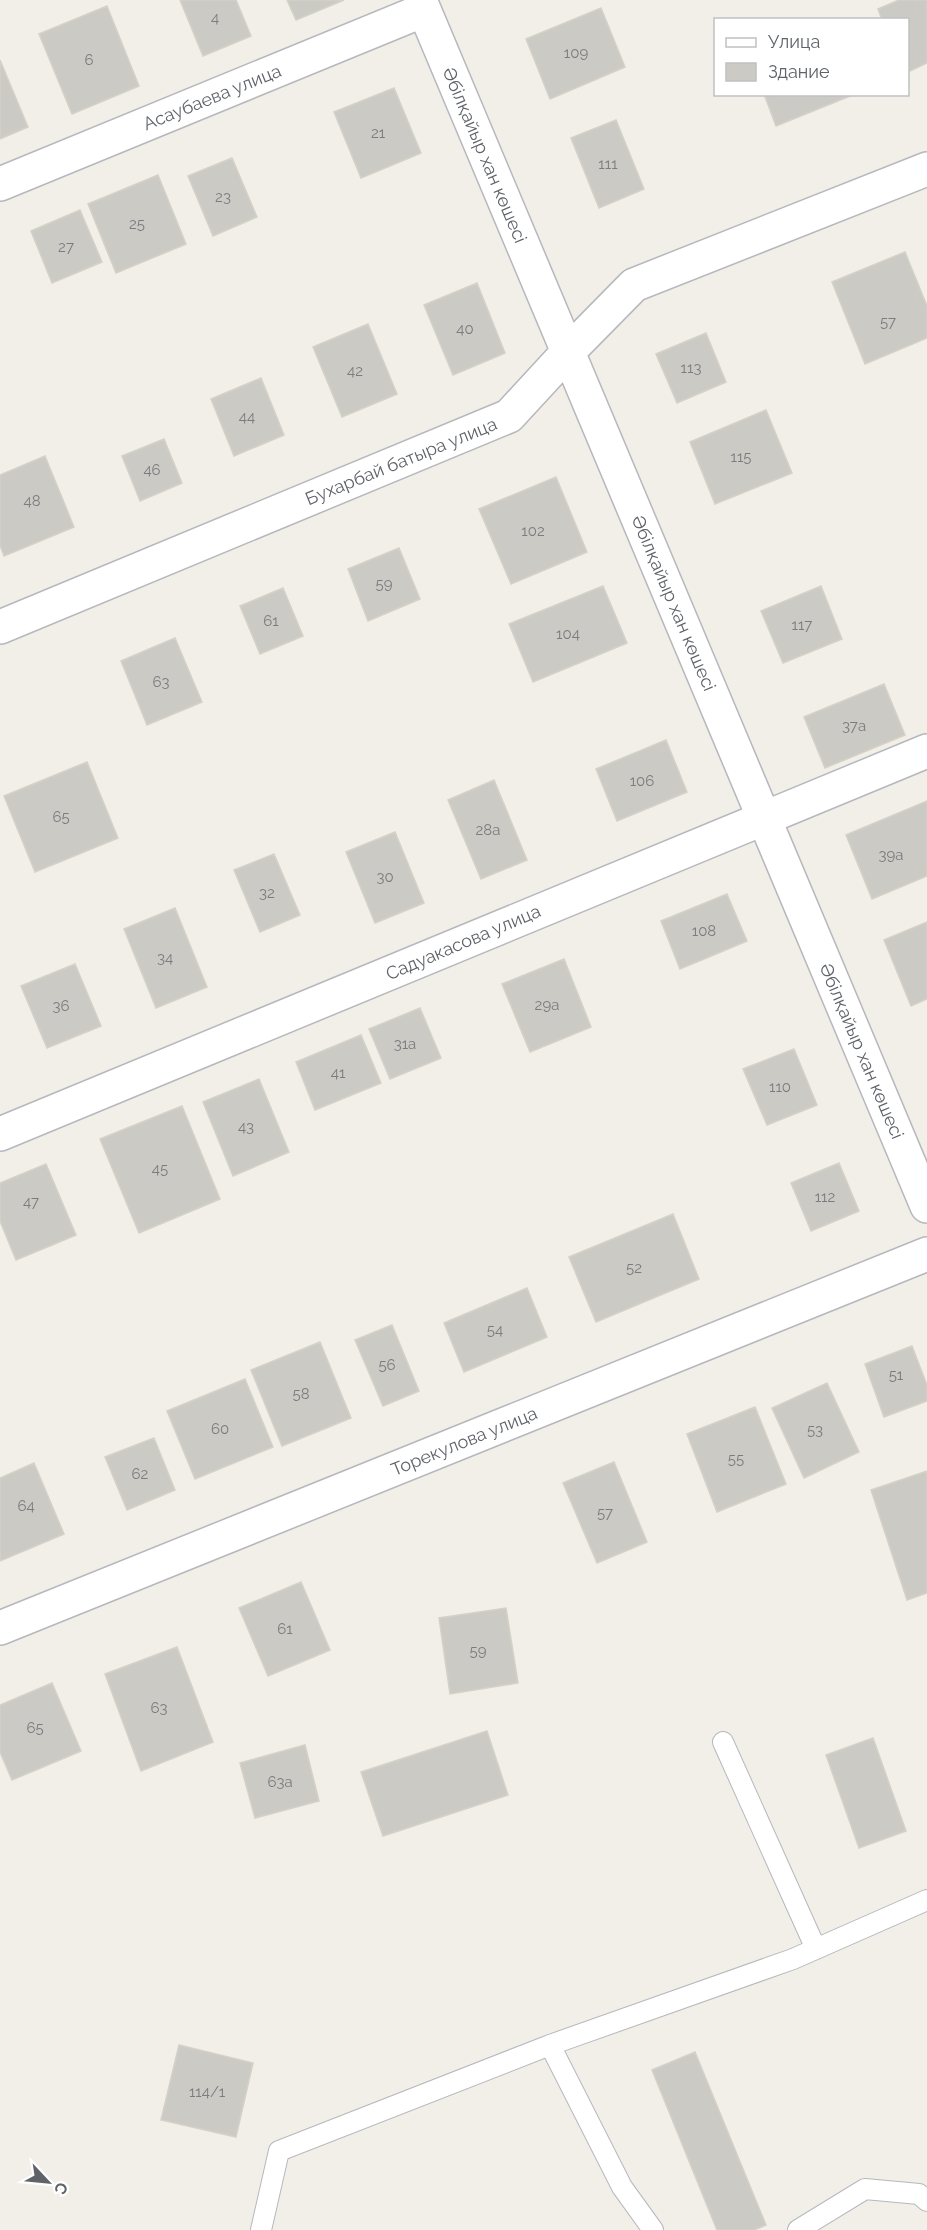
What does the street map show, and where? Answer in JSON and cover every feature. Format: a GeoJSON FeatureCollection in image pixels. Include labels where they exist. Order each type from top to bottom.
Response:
{"type":"FeatureCollection","features":[{"type":"Feature","properties":{"kind":"street","name":"Асаубаева улица"},"geometry":{"type":"LineString","coordinates":[[0,184],[422,5]]}},
{"type":"Feature","properties":{"kind":"street","name":"Әбілқайыр хан көшесі"},"geometry":{"type":"LineString","coordinates":[[422,5],[927,1206]]}},
{"type":"Feature","properties":{"kind":"street","name":"Бухарбай батыра улица"},"geometry":{"type":"LineString","coordinates":[[0,627],[509,416],[634,285],[927,169]]}},
{"type":"Feature","properties":{"kind":"street","name":"Садуакасова улица"},"geometry":{"type":"LineString","coordinates":[[0,1134],[927,751]]}},
{"type":"Feature","properties":{"kind":"street","name":"Торекулова улица"},"geometry":{"type":"LineString","coordinates":[[0,1628],[927,1254]]}},
{"type":"Feature","properties":{"kind":"lane"},"geometry":{"type":"LineString","coordinates":[[723,1742],[816,1949]]}},
{"type":"Feature","properties":{"kind":"lane"},"geometry":{"type":"LineString","coordinates":[[261,2230],[279,2151],[550,2045],[816,1949],[927,1900]]}},
{"type":"Feature","properties":{"kind":"lane"},"geometry":{"type":"LineString","coordinates":[[550,2045],[622,2187],[653,2230]]}},
{"type":"Feature","properties":{"kind":"lane"},"geometry":{"type":"LineString","coordinates":[[798,2230],[865,2189],[920,2194],[927,2201]]}},
{"type":"Feature","properties":{"kind":"building"},"geometry":{"type":"Polygon","coordinates":[[[180,0],[236,0],[251,36],[203,56],[180,0]]]}},
{"type":"Feature","properties":{"kind":"building"},"geometry":{"type":"Polygon","coordinates":[[[287,0],[344,0],[296,20],[287,0]]]}},
{"type":"Feature","properties":{"kind":"building"},"geometry":{"type":"Polygon","coordinates":[[[899,0],[927,0],[927,63],[909,72],[909,18],[881,18],[878,9],[899,0]]]}},
{"type":"Feature","properties":{"kind":"building"},"geometry":{"type":"Polygon","coordinates":[[[107,6],[139,86],[72,114],[39,34],[107,6]]]}},
{"type":"Feature","properties":{"kind":"building"},"geometry":{"type":"Polygon","coordinates":[[[601,8],[625,67],[550,99],[526,39],[601,8]]]}},
{"type":"Feature","properties":{"kind":"building"},"geometry":{"type":"Polygon","coordinates":[[[0,60],[28,127],[0,139],[0,60]]]}},
{"type":"Feature","properties":{"kind":"building"},"geometry":{"type":"Polygon","coordinates":[[[394,88],[421,153],[361,178],[334,112],[394,88]]]}},
{"type":"Feature","properties":{"kind":"building"},"geometry":{"type":"Polygon","coordinates":[[[765,96],[850,96],[776,126],[765,96]]]}},
{"type":"Feature","properties":{"kind":"building"},"geometry":{"type":"Polygon","coordinates":[[[616,120],[644,189],[599,208],[571,138],[616,120]]]}},
{"type":"Feature","properties":{"kind":"building"},"geometry":{"type":"Polygon","coordinates":[[[232,158],[257,217],[213,236],[188,176],[232,158]]]}},
{"type":"Feature","properties":{"kind":"building"},"geometry":{"type":"Polygon","coordinates":[[[158,175],[186,244],[116,273],[88,204],[158,175]]]}},
{"type":"Feature","properties":{"kind":"building"},"geometry":{"type":"Polygon","coordinates":[[[80,210],[102,262],[52,283],[31,231],[80,210]]]}},
{"type":"Feature","properties":{"kind":"building"},"geometry":{"type":"Polygon","coordinates":[[[905,252],[927,306],[927,338],[865,364],[832,282],[905,252]]]}},
{"type":"Feature","properties":{"kind":"building"},"geometry":{"type":"Polygon","coordinates":[[[477,283],[505,353],[453,375],[424,305],[477,283]]]}},
{"type":"Feature","properties":{"kind":"building"},"geometry":{"type":"Polygon","coordinates":[[[368,324],[397,394],[342,417],[313,347],[368,324]]]}},
{"type":"Feature","properties":{"kind":"building"},"geometry":{"type":"Polygon","coordinates":[[[706,333],[726,382],[677,403],[656,354],[706,333]]]}},
{"type":"Feature","properties":{"kind":"building"},"geometry":{"type":"Polygon","coordinates":[[[261,378],[284,435],[234,456],[211,399],[261,378]]]}},
{"type":"Feature","properties":{"kind":"building"},"geometry":{"type":"Polygon","coordinates":[[[766,410],[792,473],[715,504],[690,442],[766,410]]]}},
{"type":"Feature","properties":{"kind":"building"},"geometry":{"type":"Polygon","coordinates":[[[164,439],[182,483],[140,501],[122,456],[164,439]]]}},
{"type":"Feature","properties":{"kind":"building"},"geometry":{"type":"Polygon","coordinates":[[[45,456],[74,527],[4,556],[0,545],[0,475],[45,456]]]}},
{"type":"Feature","properties":{"kind":"building"},"geometry":{"type":"Polygon","coordinates":[[[556,477],[587,552],[511,584],[479,509],[556,477]]]}},
{"type":"Feature","properties":{"kind":"building"},"geometry":{"type":"Polygon","coordinates":[[[399,548],[420,599],[368,621],[348,569],[399,548]]]}},
{"type":"Feature","properties":{"kind":"building"},"geometry":{"type":"Polygon","coordinates":[[[603,586],[627,643],[533,682],[509,624],[603,586]]]}},
{"type":"Feature","properties":{"kind":"building"},"geometry":{"type":"Polygon","coordinates":[[[821,586],[842,639],[783,663],[761,611],[821,586]]]}},
{"type":"Feature","properties":{"kind":"building"},"geometry":{"type":"Polygon","coordinates":[[[283,588],[303,636],[260,654],[240,606],[283,588]]]}},
{"type":"Feature","properties":{"kind":"building"},"geometry":{"type":"Polygon","coordinates":[[[175,638],[202,702],[147,725],[121,661],[175,638]]]}},
{"type":"Feature","properties":{"kind":"building"},"geometry":{"type":"Polygon","coordinates":[[[884,684],[905,735],[825,768],[804,717],[884,684]]]}},
{"type":"Feature","properties":{"kind":"building"},"geometry":{"type":"Polygon","coordinates":[[[666,740],[687,792],[617,821],[596,769],[666,740]]]}},
{"type":"Feature","properties":{"kind":"building"},"geometry":{"type":"Polygon","coordinates":[[[87,762],[118,838],[35,872],[4,796],[87,762]]]}},
{"type":"Feature","properties":{"kind":"building"},"geometry":{"type":"Polygon","coordinates":[[[494,780],[527,860],[481,879],[448,800],[494,780]]]}},
{"type":"Feature","properties":{"kind":"building"},"geometry":{"type":"Polygon","coordinates":[[[927,801],[927,876],[872,899],[846,835],[927,801]]]}},
{"type":"Feature","properties":{"kind":"building"},"geometry":{"type":"Polygon","coordinates":[[[395,832],[424,903],[375,923],[346,852],[395,832]]]}},
{"type":"Feature","properties":{"kind":"building"},"geometry":{"type":"Polygon","coordinates":[[[274,854],[300,915],[260,932],[234,870],[274,854]]]}},
{"type":"Feature","properties":{"kind":"building"},"geometry":{"type":"Polygon","coordinates":[[[727,894],[747,941],[680,969],[661,921],[727,894]]]}},
{"type":"Feature","properties":{"kind":"building"},"geometry":{"type":"Polygon","coordinates":[[[175,908],[207,987],[156,1008],[124,929],[175,908]]]}},
{"type":"Feature","properties":{"kind":"building"},"geometry":{"type":"Polygon","coordinates":[[[927,922],[927,999],[911,1006],[884,940],[927,922]]]}},
{"type":"Feature","properties":{"kind":"building"},"geometry":{"type":"Polygon","coordinates":[[[564,959],[591,1027],[530,1052],[502,984],[564,959]]]}},
{"type":"Feature","properties":{"kind":"building"},"geometry":{"type":"Polygon","coordinates":[[[75,964],[101,1026],[47,1048],[21,986],[75,964]]]}},
{"type":"Feature","properties":{"kind":"building"},"geometry":{"type":"Polygon","coordinates":[[[420,1008],[441,1058],[390,1079],[369,1029],[420,1008]]]}},
{"type":"Feature","properties":{"kind":"building"},"geometry":{"type":"Polygon","coordinates":[[[361,1035],[381,1083],[315,1110],[296,1062],[361,1035]]]}},
{"type":"Feature","properties":{"kind":"building"},"geometry":{"type":"Polygon","coordinates":[[[794,1049],[817,1105],[767,1125],[743,1069],[794,1049]]]}},
{"type":"Feature","properties":{"kind":"building"},"geometry":{"type":"Polygon","coordinates":[[[259,1079],[289,1152],[233,1176],[203,1102],[259,1079]]]}},
{"type":"Feature","properties":{"kind":"building"},"geometry":{"type":"Polygon","coordinates":[[[182,1106],[220,1199],[139,1233],[100,1139],[182,1106]]]}},
{"type":"Feature","properties":{"kind":"building"},"geometry":{"type":"Polygon","coordinates":[[[839,1163],[859,1211],[811,1231],[791,1183],[839,1163]]]}},
{"type":"Feature","properties":{"kind":"building"},"geometry":{"type":"Polygon","coordinates":[[[46,1164],[76,1235],[16,1260],[0,1221],[0,1183],[46,1164]]]}},
{"type":"Feature","properties":{"kind":"building"},"geometry":{"type":"Polygon","coordinates":[[[673,1214],[699,1279],[596,1322],[569,1257],[673,1214]]]}},
{"type":"Feature","properties":{"kind":"building"},"geometry":{"type":"Polygon","coordinates":[[[527,1288],[547,1337],[464,1372],[444,1323],[527,1288]]]}},
{"type":"Feature","properties":{"kind":"building"},"geometry":{"type":"Polygon","coordinates":[[[392,1325],[419,1391],[383,1406],[355,1340],[392,1325]]]}},
{"type":"Feature","properties":{"kind":"building"},"geometry":{"type":"Polygon","coordinates":[[[320,1342],[351,1418],[282,1446],[251,1370],[320,1342]]]}},
{"type":"Feature","properties":{"kind":"building"},"geometry":{"type":"Polygon","coordinates":[[[912,1346],[927,1385],[927,1401],[884,1417],[865,1364],[912,1346]]]}},
{"type":"Feature","properties":{"kind":"building"},"geometry":{"type":"Polygon","coordinates":[[[245,1379],[273,1447],[195,1479],[167,1411],[245,1379]]]}},
{"type":"Feature","properties":{"kind":"building"},"geometry":{"type":"Polygon","coordinates":[[[827,1383],[859,1452],[804,1478],[772,1408],[827,1383]]]}},
{"type":"Feature","properties":{"kind":"building"},"geometry":{"type":"Polygon","coordinates":[[[755,1407],[786,1484],[717,1512],[687,1434],[755,1407]]]}},
{"type":"Feature","properties":{"kind":"building"},"geometry":{"type":"Polygon","coordinates":[[[154,1438],[175,1490],[127,1510],[105,1457],[154,1438]]]}},
{"type":"Feature","properties":{"kind":"building"},"geometry":{"type":"Polygon","coordinates":[[[614,1462],[647,1542],[597,1563],[563,1483],[614,1462]]]}},
{"type":"Feature","properties":{"kind":"building"},"geometry":{"type":"Polygon","coordinates":[[[34,1463],[64,1534],[0,1561],[0,1478],[34,1463]]]}},
{"type":"Feature","properties":{"kind":"building"},"geometry":{"type":"Polygon","coordinates":[[[927,1471],[927,1593],[907,1600],[871,1490],[927,1471]]]}},
{"type":"Feature","properties":{"kind":"building"},"geometry":{"type":"Polygon","coordinates":[[[301,1582],[330,1650],[268,1676],[239,1608],[301,1582]]]}},
{"type":"Feature","properties":{"kind":"building"},"geometry":{"type":"Polygon","coordinates":[[[506,1608],[518,1683],[450,1694],[439,1618],[506,1608]]]}},
{"type":"Feature","properties":{"kind":"building"},"geometry":{"type":"Polygon","coordinates":[[[177,1647],[213,1742],[141,1771],[105,1674],[177,1647]]]}},
{"type":"Feature","properties":{"kind":"building"},"geometry":{"type":"Polygon","coordinates":[[[52,1683],[81,1751],[12,1780],[0,1752],[0,1705],[52,1683]]]}},
{"type":"Feature","properties":{"kind":"building"},"geometry":{"type":"Polygon","coordinates":[[[487,1731],[508,1795],[383,1836],[361,1772],[487,1731]]]}},
{"type":"Feature","properties":{"kind":"building"},"geometry":{"type":"Polygon","coordinates":[[[873,1738],[906,1831],[859,1848],[826,1755],[873,1738]]]}},
{"type":"Feature","properties":{"kind":"building"},"geometry":{"type":"Polygon","coordinates":[[[305,1745],[319,1801],[255,1818],[240,1763],[305,1745]]]}},
{"type":"Feature","properties":{"kind":"building"},"geometry":{"type":"Polygon","coordinates":[[[179,2045],[253,2063],[236,2137],[161,2120],[179,2045]]]}},
{"type":"Feature","properties":{"kind":"building"},"geometry":{"type":"Polygon","coordinates":[[[695,2052],[766,2225],[754,2230],[717,2230],[652,2070],[695,2052]]]}}]}
